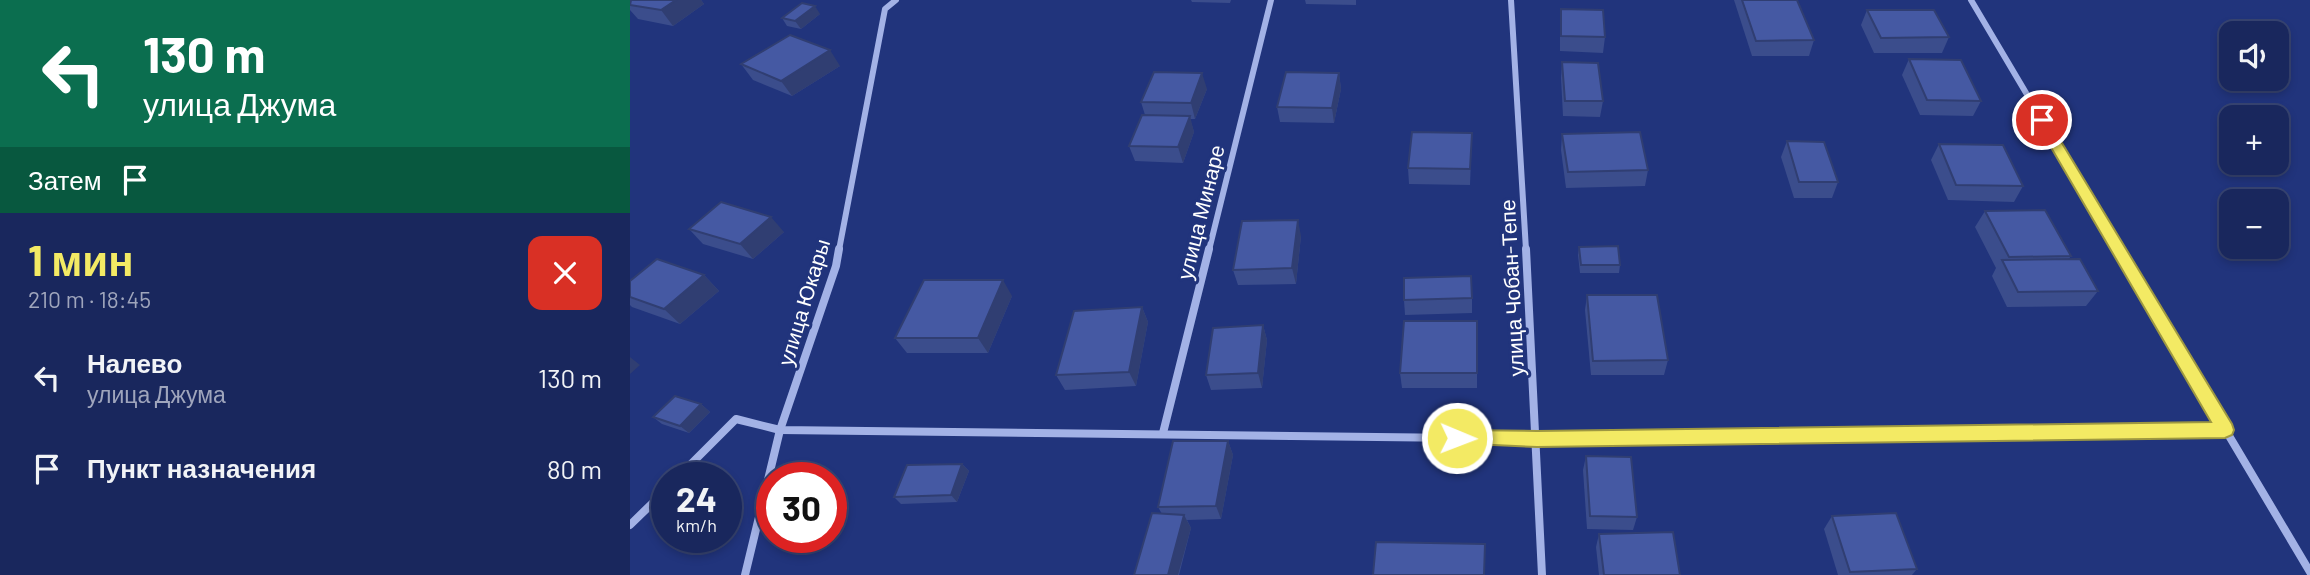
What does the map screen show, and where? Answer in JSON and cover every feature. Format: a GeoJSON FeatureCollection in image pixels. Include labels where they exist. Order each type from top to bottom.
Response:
{"type":"FeatureCollection","features":[{"type":"Feature","properties":{"kind":"street","name":"улица Юкары"},"geometry":{"type":"LineString","coordinates":[[745,575],[780,430],[836,266],[885,9],[896,0]]}},
{"type":"Feature","properties":{"kind":"street","name":"улица Минаре"},"geometry":{"type":"LineString","coordinates":[[1163,433],[1271,0]]}},
{"type":"Feature","properties":{"kind":"street","name":"улица Чобан-Тепе"},"geometry":{"type":"LineString","coordinates":[[1511,0],[1537,439],[1542,575]]}},
{"type":"Feature","properties":{"kind":"street"},"geometry":{"type":"LineString","coordinates":[[1971,0],[2310,572]]}},
{"type":"Feature","properties":{"kind":"street"},"geometry":{"type":"LineString","coordinates":[[693,462],[736,419],[780,430],[1537,439],[2225,430]]}},
{"type":"Feature","properties":{"kind":"street"},"geometry":{"type":"LineString","coordinates":[[630,525],[651,504]]}},
{"type":"Feature","properties":{"kind":"building"},"geometry":{"type":"Polygon","coordinates":[[[631,0],[676,0],[661,10],[630,5],[631,0]]]}},
{"type":"Feature","properties":{"kind":"building"},"geometry":{"type":"Polygon","coordinates":[[[1742,0],[1797,0],[1814,40],[1756,41],[1742,0]]]}},
{"type":"Feature","properties":{"kind":"building"},"geometry":{"type":"Polygon","coordinates":[[[802,3],[815,6],[795,21],[782,18],[802,3]]]}},
{"type":"Feature","properties":{"kind":"building"},"geometry":{"type":"Polygon","coordinates":[[[1561,9],[1603,10],[1605,37],[1561,36],[1561,9]]]}},
{"type":"Feature","properties":{"kind":"building"},"geometry":{"type":"Polygon","coordinates":[[[1867,10],[1934,10],[1949,37],[1881,38],[1867,10]]]}},
{"type":"Feature","properties":{"kind":"building"},"geometry":{"type":"Polygon","coordinates":[[[790,35],[830,50],[781,81],[741,64],[790,35]]]}},
{"type":"Feature","properties":{"kind":"building"},"geometry":{"type":"Polygon","coordinates":[[[1909,59],[1961,60],[1981,101],[1927,100],[1909,59]]]}},
{"type":"Feature","properties":{"kind":"building"},"geometry":{"type":"Polygon","coordinates":[[[1562,62],[1598,63],[1603,101],[1565,101],[1562,62]]]}},
{"type":"Feature","properties":{"kind":"building"},"geometry":{"type":"Polygon","coordinates":[[[1154,72],[1202,73],[1191,103],[1141,102],[1154,72]]]}},
{"type":"Feature","properties":{"kind":"building"},"geometry":{"type":"Polygon","coordinates":[[[1286,72],[1339,73],[1332,108],[1277,107],[1286,72]]]}},
{"type":"Feature","properties":{"kind":"building"},"geometry":{"type":"Polygon","coordinates":[[[1142,115],[1190,116],[1178,147],[1129,146],[1142,115]]]}},
{"type":"Feature","properties":{"kind":"building"},"geometry":{"type":"Polygon","coordinates":[[[1412,132],[1472,133],[1470,169],[1408,168],[1412,132]]]}},
{"type":"Feature","properties":{"kind":"building"},"geometry":{"type":"Polygon","coordinates":[[[1640,132],[1648,170],[1568,172],[1562,134],[1640,132]]]}},
{"type":"Feature","properties":{"kind":"building"},"geometry":{"type":"Polygon","coordinates":[[[1787,141],[1824,142],[1838,182],[1799,182],[1787,141]]]}},
{"type":"Feature","properties":{"kind":"building"},"geometry":{"type":"Polygon","coordinates":[[[1939,144],[2003,145],[2023,186],[1956,185],[1939,144]]]}},
{"type":"Feature","properties":{"kind":"building"},"geometry":{"type":"Polygon","coordinates":[[[721,202],[771,217],[740,244],[689,229],[721,202]]]}},
{"type":"Feature","properties":{"kind":"building"},"geometry":{"type":"Polygon","coordinates":[[[2045,210],[2071,256],[2009,257],[1985,211],[2045,210]]]}},
{"type":"Feature","properties":{"kind":"building"},"geometry":{"type":"Polygon","coordinates":[[[1298,220],[1292,268],[1233,270],[1242,221],[1298,220]]]}},
{"type":"Feature","properties":{"kind":"building"},"geometry":{"type":"Polygon","coordinates":[[[1618,246],[1620,265],[1581,265],[1579,247],[1618,246]]]}},
{"type":"Feature","properties":{"kind":"building"},"geometry":{"type":"Polygon","coordinates":[[[657,259],[704,275],[664,309],[630,297],[630,281],[657,259]]]}},
{"type":"Feature","properties":{"kind":"building"},"geometry":{"type":"Polygon","coordinates":[[[2080,259],[2098,291],[2018,292],[2002,260],[2080,259]]]}},
{"type":"Feature","properties":{"kind":"building"},"geometry":{"type":"Polygon","coordinates":[[[1471,276],[1472,298],[1404,300],[1404,278],[1471,276]]]}},
{"type":"Feature","properties":{"kind":"building"},"geometry":{"type":"Polygon","coordinates":[[[924,280],[1003,280],[978,338],[895,338],[924,280]]]}},
{"type":"Feature","properties":{"kind":"building"},"geometry":{"type":"Polygon","coordinates":[[[1587,295],[1657,295],[1668,360],[1593,361],[1587,295]]]}},
{"type":"Feature","properties":{"kind":"building"},"geometry":{"type":"Polygon","coordinates":[[[1142,307],[1129,372],[1056,375],[1074,311],[1142,307]]]}},
{"type":"Feature","properties":{"kind":"building"},"geometry":{"type":"Polygon","coordinates":[[[1404,321],[1477,321],[1477,373],[1400,373],[1404,321]]]}},
{"type":"Feature","properties":{"kind":"building"},"geometry":{"type":"Polygon","coordinates":[[[1263,325],[1258,373],[1206,375],[1213,328],[1263,325]]]}},
{"type":"Feature","properties":{"kind":"building"},"geometry":{"type":"Polygon","coordinates":[[[675,396],[701,404],[680,426],[653,417],[675,396]]]}},
{"type":"Feature","properties":{"kind":"building"},"geometry":{"type":"Polygon","coordinates":[[[1173,441],[1228,441],[1216,506],[1158,507],[1173,441]]]}},
{"type":"Feature","properties":{"kind":"building"},"geometry":{"type":"Polygon","coordinates":[[[1586,456],[1631,457],[1637,517],[1590,516],[1586,456]]]}},
{"type":"Feature","properties":{"kind":"building"},"geometry":{"type":"Polygon","coordinates":[[[962,464],[951,495],[894,497],[907,465],[962,464]]]}},
{"type":"Feature","properties":{"kind":"building"},"geometry":{"type":"Polygon","coordinates":[[[1152,513],[1184,515],[1168,575],[1134,575],[1152,513]]]}},
{"type":"Feature","properties":{"kind":"building"},"geometry":{"type":"Polygon","coordinates":[[[1896,513],[1917,569],[1850,572],[1832,516],[1896,513]]]}},
{"type":"Feature","properties":{"kind":"building"},"geometry":{"type":"Polygon","coordinates":[[[1673,532],[1680,575],[1604,575],[1599,534],[1673,532]]]}},
{"type":"Feature","properties":{"kind":"building"},"geometry":{"type":"Polygon","coordinates":[[[1376,542],[1485,544],[1484,575],[1373,575],[1376,542]]]}},
{"type":"Feature","properties":{"kind":"route"},"geometry":{"type":"LineString","coordinates":[[1457,438],[2225,430],[2042,120]]}}]}
